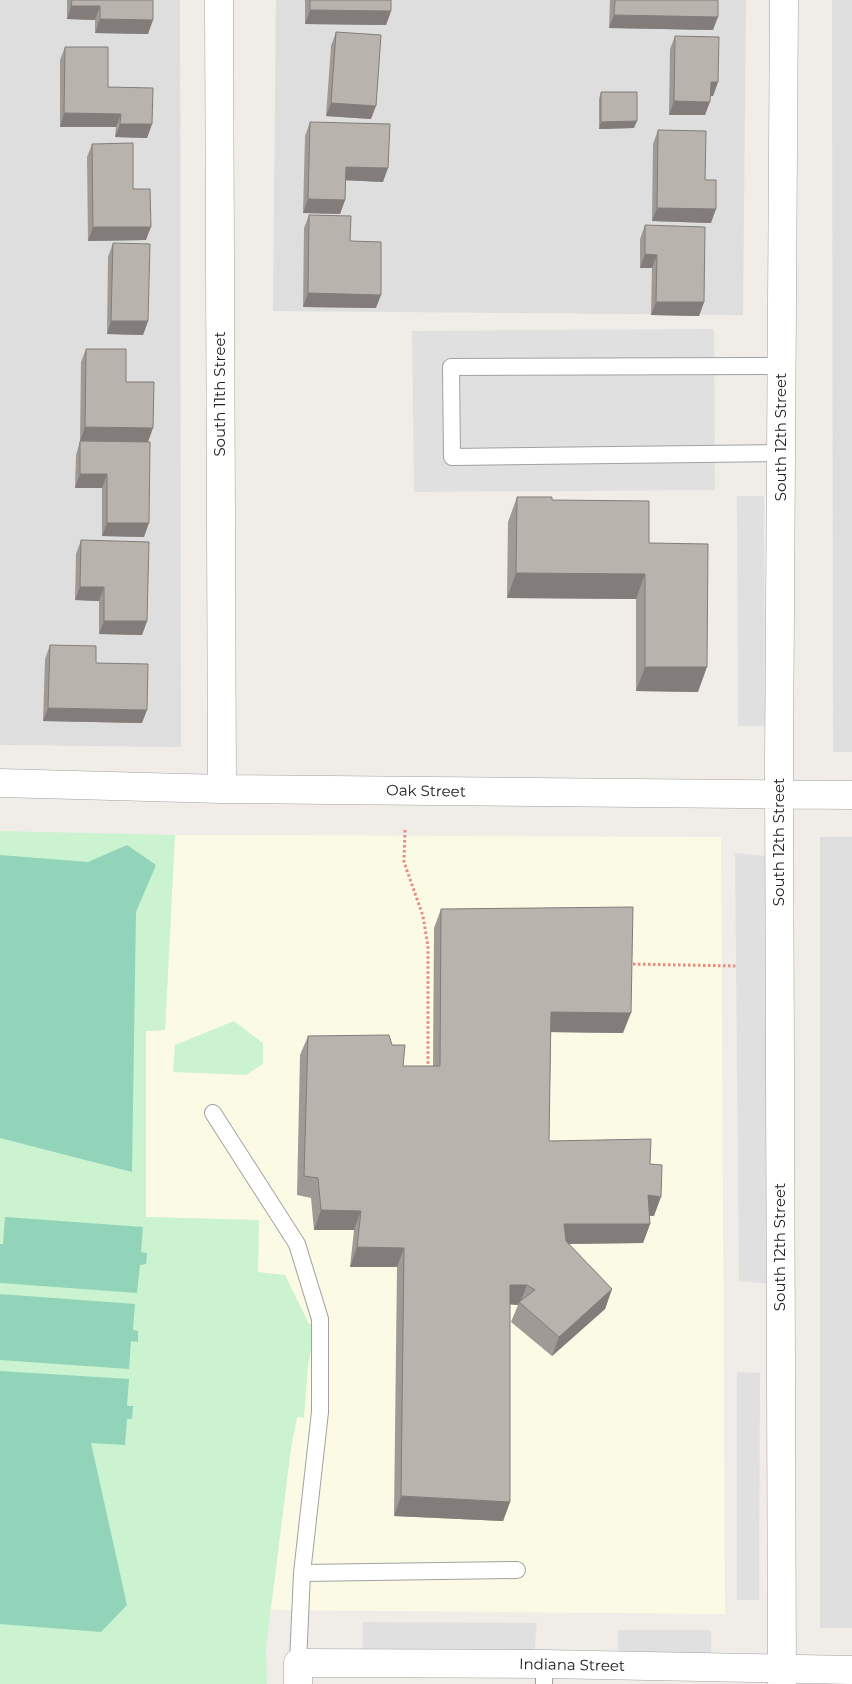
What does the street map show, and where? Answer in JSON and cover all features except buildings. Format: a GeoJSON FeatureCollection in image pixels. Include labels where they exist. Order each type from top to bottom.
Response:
{"type":"FeatureCollection","features":[{"type":"Feature","properties":{"kind":"street","name":"South 11th Street"},"geometry":{"type":"LineString","coordinates":[[219,0],[222,789]]}},
{"type":"Feature","properties":{"kind":"street","name":"South 12th Street"},"geometry":{"type":"LineString","coordinates":[[782,1676],[779,794],[784,0]]}},
{"type":"Feature","properties":{"kind":"street","name":"Oak Street"},"geometry":{"type":"LineString","coordinates":[[0,783],[222,789],[852,794]]}},
{"type":"Feature","properties":{"kind":"street","name":"Indiana Street"},"geometry":{"type":"LineString","coordinates":[[298,1672],[782,1676],[852,1670]]}},
{"type":"Feature","properties":{"kind":"lane"},"geometry":{"type":"LineString","coordinates":[[781,454],[452,458],[451,367],[782,366]]}},
{"type":"Feature","properties":{"kind":"lane"},"geometry":{"type":"LineString","coordinates":[[213,1113],[297,1244],[320,1319],[320,1412],[302,1573],[298,1672]]}},
{"type":"Feature","properties":{"kind":"lane"},"geometry":{"type":"LineString","coordinates":[[302,1573],[517,1570]]}},
{"type":"Feature","properties":{"kind":"path"},"geometry":{"type":"LineString","coordinates":[[404,830],[404,862],[423,916],[428,947],[428,1070]]}},
{"type":"Feature","properties":{"kind":"path"},"geometry":{"type":"LineString","coordinates":[[625,964],[736,966]]}},
{"type":"Feature","properties":{"kind":"shaded area"},"geometry":{"type":"Polygon","coordinates":[[[0,0],[180,0],[181,747],[0,745],[0,0]]]}},
{"type":"Feature","properties":{"kind":"shaded area"},"geometry":{"type":"Polygon","coordinates":[[[276,0],[746,0],[743,315],[273,311],[276,0]]]}},
{"type":"Feature","properties":{"kind":"shaded area"},"geometry":{"type":"Polygon","coordinates":[[[832,0],[852,0],[852,752],[833,752],[832,0]]]}},
{"type":"Feature","properties":{"kind":"shaded area"},"geometry":{"type":"Polygon","coordinates":[[[714,329],[715,490],[414,492],[412,331],[714,329]]]}},
{"type":"Feature","properties":{"kind":"shaded area"},"geometry":{"type":"Polygon","coordinates":[[[737,496],[764,496],[765,726],[738,726],[737,496]]]}},
{"type":"Feature","properties":{"kind":"shaded area"},"geometry":{"type":"Polygon","coordinates":[[[175,835],[721,837],[725,1614],[271,1610],[291,1448],[314,1335],[258,1272],[259,1220],[146,1217],[146,1031],[165,1030],[175,835]]]}},
{"type":"Feature","properties":{"kind":"shaded area"},"geometry":{"type":"Polygon","coordinates":[[[820,837],[852,837],[852,1628],[820,1628],[820,837]]]}},
{"type":"Feature","properties":{"kind":"shaded area"},"geometry":{"type":"Polygon","coordinates":[[[735,853],[779,857],[781,1285],[739,1281],[735,853]]]}},
{"type":"Feature","properties":{"kind":"shaded area"},"geometry":{"type":"Polygon","coordinates":[[[737,1372],[760,1373],[759,1600],[737,1600],[737,1372]]]}},
{"type":"Feature","properties":{"kind":"shaded area"},"geometry":{"type":"Polygon","coordinates":[[[363,1622],[537,1623],[533,1664],[362,1664],[363,1622]]]}},
{"type":"Feature","properties":{"kind":"shaded area"},"geometry":{"type":"Polygon","coordinates":[[[618,1630],[711,1630],[711,1656],[618,1655],[618,1630]]]}},
{"type":"Feature","properties":{"kind":"green space"},"geometry":{"type":"Polygon","coordinates":[[[0,831],[175,835],[165,1030],[146,1031],[146,1217],[259,1220],[258,1272],[285,1275],[309,1324],[311,1324],[314,1335],[308,1365],[304,1418],[297,1417],[291,1448],[266,1647],[267,1684],[0,1684],[0,831]]]}},
{"type":"Feature","properties":{"kind":"green space"},"geometry":{"type":"Polygon","coordinates":[[[127,845],[156,865],[136,912],[132,1172],[0,1138],[0,855],[88,862],[127,845]]]}},
{"type":"Feature","properties":{"kind":"green space"},"geometry":{"type":"Polygon","coordinates":[[[234,1021],[263,1043],[263,1064],[246,1075],[173,1072],[175,1045],[234,1021]]]}},
{"type":"Feature","properties":{"kind":"green space"},"geometry":{"type":"Polygon","coordinates":[[[5,1217],[143,1227],[141,1252],[147,1253],[146,1264],[140,1265],[137,1293],[0,1283],[0,1244],[3,1244],[5,1217]]]}},
{"type":"Feature","properties":{"kind":"green space"},"geometry":{"type":"Polygon","coordinates":[[[0,1294],[135,1304],[133,1330],[138,1331],[138,1342],[131,1341],[129,1369],[0,1360],[0,1294]]]}},
{"type":"Feature","properties":{"kind":"green space"},"geometry":{"type":"Polygon","coordinates":[[[0,1371],[129,1379],[127,1406],[133,1406],[132,1419],[127,1419],[125,1445],[91,1443],[127,1605],[101,1632],[0,1624],[0,1371]]]}}]}
